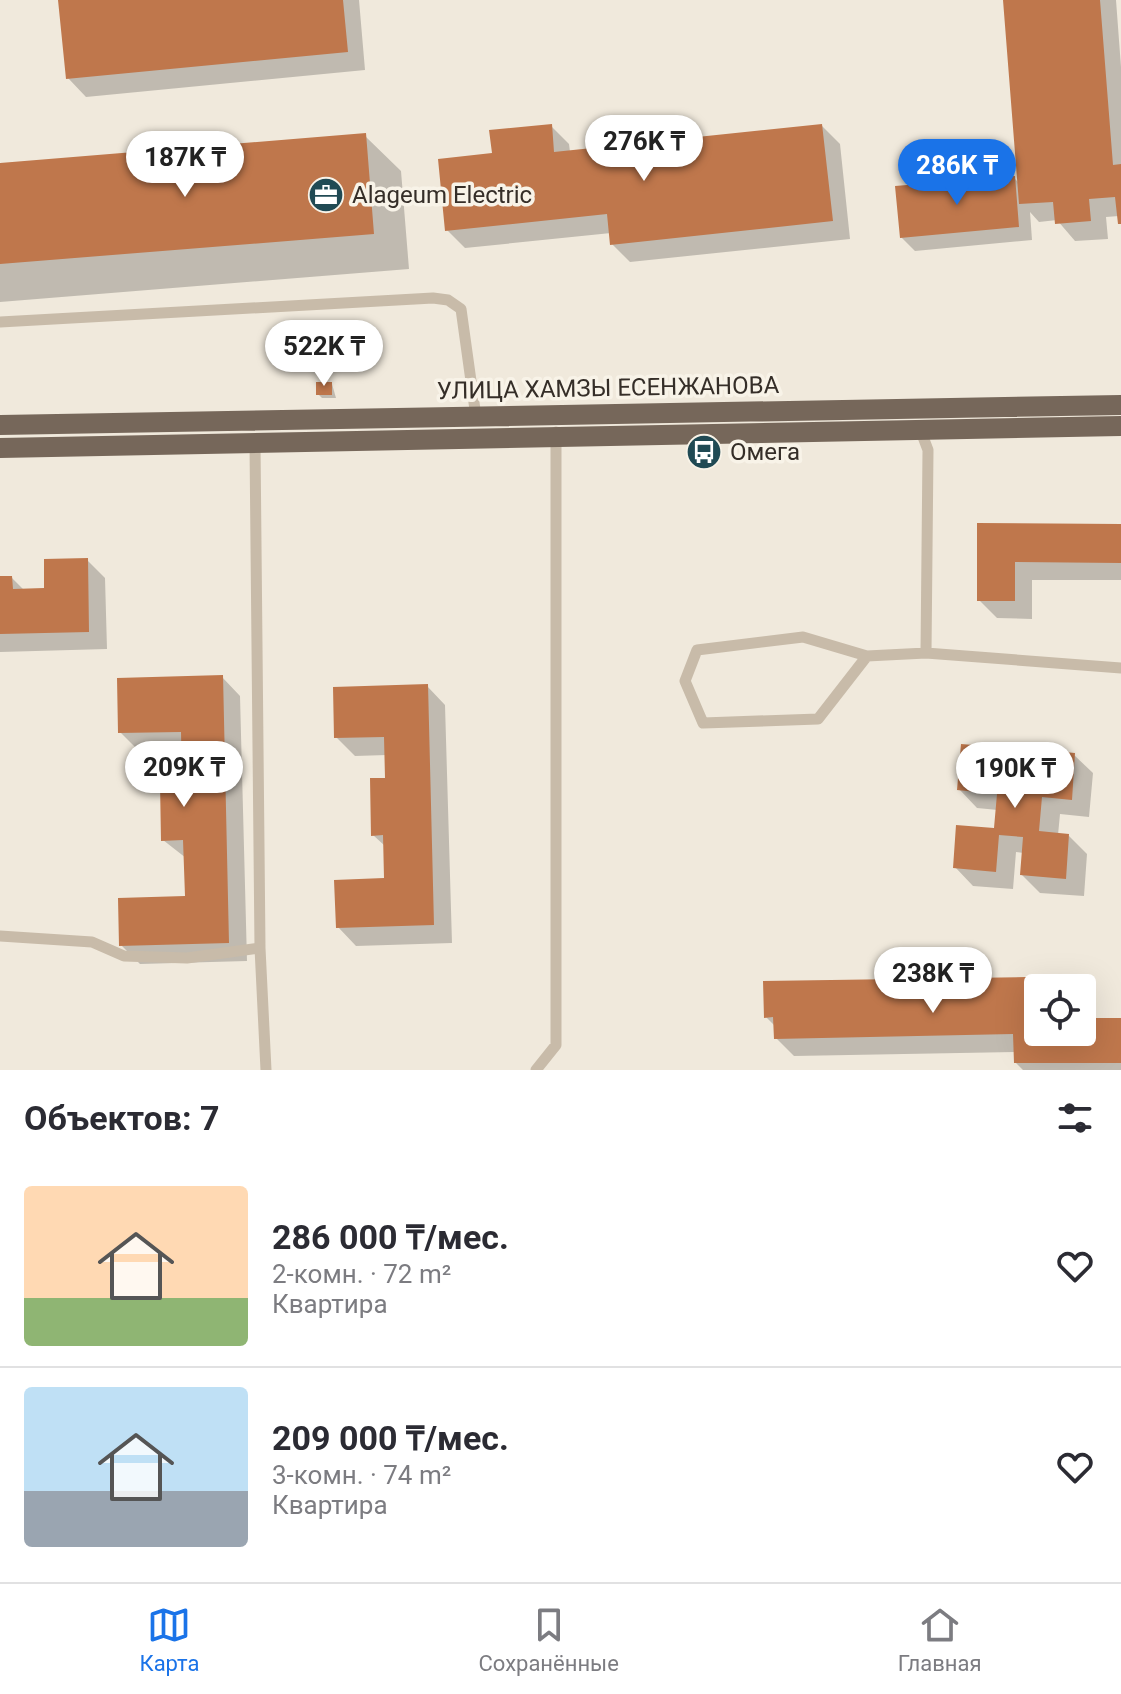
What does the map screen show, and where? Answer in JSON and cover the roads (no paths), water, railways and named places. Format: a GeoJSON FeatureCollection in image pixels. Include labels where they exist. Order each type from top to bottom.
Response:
{"type":"FeatureCollection","features":[{"type":"Feature","properties":{"kind":"main road","name":"УЛИЦА ХАМЗЫ ЕСЕНЖАНОВА"},"geometry":{"type":"LineString","coordinates":[[0,425],[1121,405]]}},
{"type":"Feature","properties":{"kind":"main road","name":"УЛИЦА ХАМЗЫ ЕСЕНЖАНОВА"},"geometry":{"type":"LineString","coordinates":[[0,448],[1121,426]]}},
{"type":"Feature","properties":{"kind":"lane"},"geometry":{"type":"LineString","coordinates":[[0,322],[433,298],[448,300],[461,309],[466,329],[476,417]]}},
{"type":"Feature","properties":{"kind":"lane"},"geometry":{"type":"LineString","coordinates":[[922,408],[920,429],[928,450],[926,653]]}},
{"type":"Feature","properties":{"kind":"lane"},"geometry":{"type":"LineString","coordinates":[[536,1070],[556,1045],[556,416]]}},
{"type":"Feature","properties":{"kind":"lane"},"geometry":{"type":"LineString","coordinates":[[255,444],[260,948],[266,1070]]}},
{"type":"Feature","properties":{"kind":"lane"},"geometry":{"type":"LineString","coordinates":[[867,656],[818,719],[703,723],[685,681],[697,650],[803,637],[867,656],[926,653],[1121,668]]}},
{"type":"Feature","properties":{"kind":"lane"},"geometry":{"type":"LineString","coordinates":[[0,936],[92,942],[124,956],[187,958],[260,948]]}},
{"type":"Feature","properties":{"kind":"place","name":"Alageum Electric"},"geometry":{"type":"Point","coordinates":[326,195]}},
{"type":"Feature","properties":{"kind":"place","name":"Омега"},"geometry":{"type":"Point","coordinates":[704,452]}}]}
